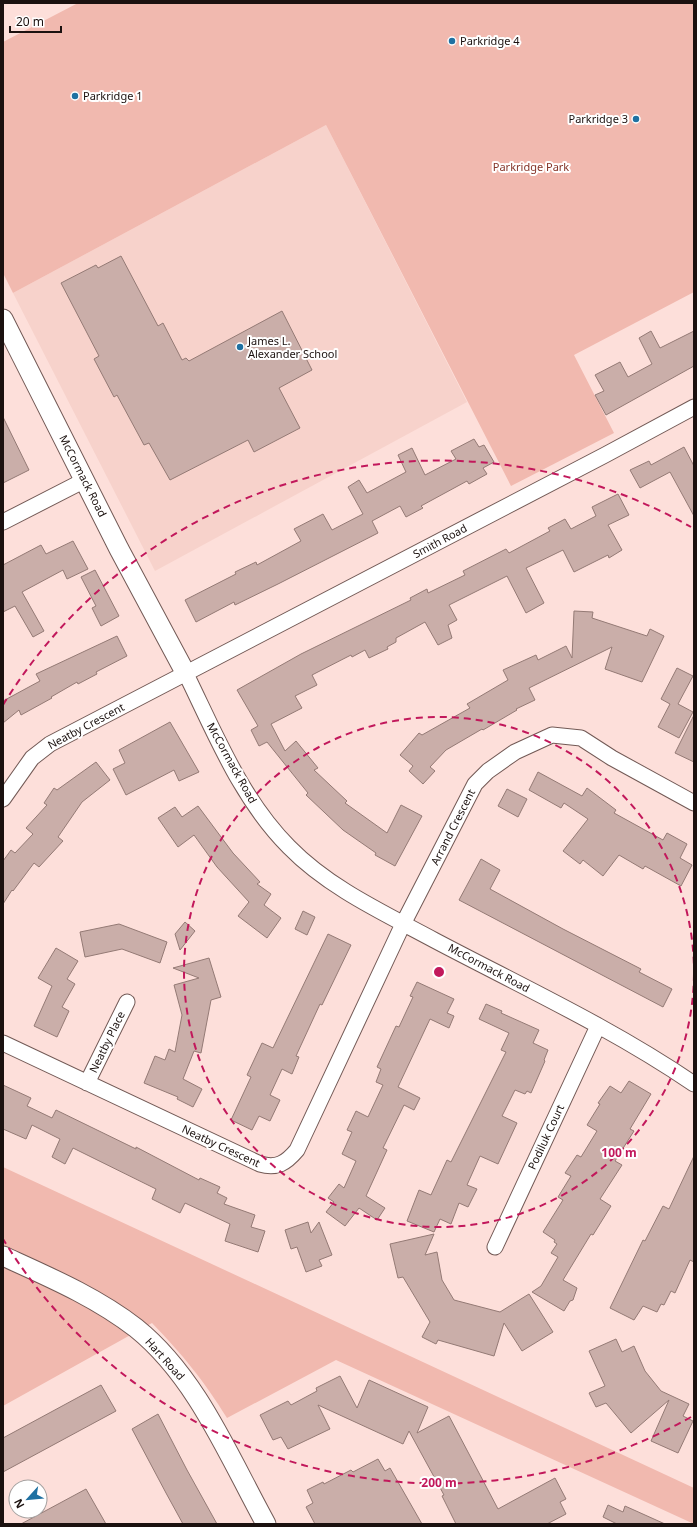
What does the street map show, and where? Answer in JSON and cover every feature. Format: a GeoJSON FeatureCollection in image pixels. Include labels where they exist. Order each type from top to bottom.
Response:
{"type":"FeatureCollection","features":[{"type":"Feature","properties":{"kind":"street","name":"McCormack Road"},"geometry":{"type":"LineString","coordinates":[[3,319],[186,674],[236,775],[260,814],[289,848],[323,876],[403,924],[598,1026],[636,1047],[694,1084]]}},
{"type":"Feature","properties":{"kind":"street","name":"Smith Road"},"geometry":{"type":"LineString","coordinates":[[186,674],[694,407]]}},
{"type":"Feature","properties":{"kind":"street"},"geometry":{"type":"LineString","coordinates":[[3,522],[85,480]]}},
{"type":"Feature","properties":{"kind":"street","name":"Neatby Crescent"},"geometry":{"type":"LineString","coordinates":[[3,798],[32,758],[50,744],[186,674]]}},
{"type":"Feature","properties":{"kind":"street","name":"Arrand Crescent"},"geometry":{"type":"LineString","coordinates":[[403,924],[475,784],[488,771],[515,752],[552,735],[582,738],[612,758],[694,803]]}},
{"type":"Feature","properties":{"kind":"street","name":"Neatby Crescent"},"geometry":{"type":"LineString","coordinates":[[3,1043],[260,1164],[269,1167],[280,1166],[290,1159],[297,1150],[403,924]]}},
{"type":"Feature","properties":{"kind":"street","name":"Neatby Place"},"geometry":{"type":"LineString","coordinates":[[87,1083],[127,1002]]}},
{"type":"Feature","properties":{"kind":"street","name":"Podiluk Court"},"geometry":{"type":"LineString","coordinates":[[495,1247],[598,1026]]}},
{"type":"Feature","properties":{"kind":"street","name":"Hart Road"},"geometry":{"type":"LineString","coordinates":[[3,1256],[83,1293],[117,1314],[154,1345],[173,1366],[206,1412],[266,1524]]}},
{"type":"Feature","properties":{"kind":"shaded area","name":"James L. Alexander School"},"geometry":{"type":"Polygon","coordinates":[[[326,125],[467,402],[155,571],[13,293],[326,125]]]}},
{"type":"Feature","properties":{"kind":"green space","name":"Parkridge Park"},"geometry":{"type":"Polygon","coordinates":[[[78,3],[694,3],[694,292],[574,355],[614,433],[511,486],[326,125],[13,293],[3,273],[3,42],[78,3]]]}},
{"type":"Feature","properties":{"kind":"green space"},"geometry":{"type":"Polygon","coordinates":[[[3,1167],[694,1488],[694,1524],[336,1360],[227,1418],[210,1392],[174,1346],[152,1323],[3,1406],[3,1167]]]}},
{"type":"Feature","properties":{"kind":"building"},"geometry":{"type":"Polygon","coordinates":[[[121,256],[158,326],[163,323],[182,360],[186,358],[189,361],[282,311],[312,370],[279,388],[300,428],[254,452],[248,440],[170,480],[149,443],[144,445],[117,395],[114,397],[94,359],[99,356],[61,283],[96,265],[98,268],[121,256]]]}},
{"type":"Feature","properties":{"kind":"building"},"geometry":{"type":"Polygon","coordinates":[[[651,331],[660,348],[694,331],[694,366],[606,415],[595,395],[604,391],[595,375],[620,362],[628,377],[652,364],[639,338],[651,331]]]}},
{"type":"Feature","properties":{"kind":"building"},"geometry":{"type":"Polygon","coordinates":[[[3,417],[29,470],[3,483],[3,417]]]}},
{"type":"Feature","properties":{"kind":"building"},"geometry":{"type":"Polygon","coordinates":[[[474,439],[479,447],[484,445],[494,462],[483,468],[487,474],[469,484],[467,481],[421,506],[423,508],[406,517],[400,506],[372,521],[378,533],[278,584],[235,605],[234,602],[196,622],[185,600],[236,574],[235,572],[256,562],[257,565],[301,541],[294,529],[323,514],[332,530],[363,514],[348,487],[359,480],[367,493],[406,472],[398,455],[412,448],[425,475],[456,459],[451,451],[474,439]]]}},
{"type":"Feature","properties":{"kind":"building"},"geometry":{"type":"Polygon","coordinates":[[[684,447],[694,466],[694,516],[670,472],[640,488],[630,470],[649,461],[651,465],[684,447]]]}},
{"type":"Feature","properties":{"kind":"building"},"geometry":{"type":"Polygon","coordinates":[[[618,494],[629,515],[608,525],[622,550],[609,558],[608,555],[574,572],[563,550],[526,568],[544,603],[526,613],[507,576],[449,605],[457,620],[448,625],[452,638],[438,645],[425,622],[396,638],[396,642],[387,647],[388,649],[369,658],[365,650],[352,657],[351,655],[312,675],[317,685],[295,696],[302,708],[271,724],[285,751],[296,741],[318,768],[314,770],[347,801],[345,803],[387,833],[401,805],[422,816],[395,866],[375,855],[376,853],[343,830],[306,795],[308,793],[267,742],[259,746],[251,730],[258,726],[237,690],[301,654],[411,600],[410,598],[427,589],[428,593],[465,575],[463,571],[506,549],[509,553],[550,531],[548,528],[565,519],[571,529],[596,516],[592,507],[618,494]]]}},
{"type":"Feature","properties":{"kind":"building"},"geometry":{"type":"Polygon","coordinates":[[[73,541],[88,569],[67,579],[63,570],[22,592],[44,631],[33,637],[15,606],[3,612],[3,565],[41,545],[46,554],[73,541]]]}},
{"type":"Feature","properties":{"kind":"building"},"geometry":{"type":"Polygon","coordinates":[[[95,570],[119,616],[101,626],[92,608],[96,606],[81,577],[95,570]]]}},
{"type":"Feature","properties":{"kind":"building"},"geometry":{"type":"Polygon","coordinates":[[[574,611],[593,612],[592,618],[647,636],[650,629],[664,636],[642,682],[605,669],[612,647],[529,688],[535,700],[516,709],[517,710],[483,730],[482,729],[446,750],[430,767],[435,771],[423,784],[409,771],[413,766],[400,755],[419,733],[422,735],[470,708],[467,704],[508,680],[503,670],[536,655],[538,660],[566,646],[572,658],[574,611]]]}},
{"type":"Feature","properties":{"kind":"building"},"geometry":{"type":"Polygon","coordinates":[[[117,636],[127,656],[96,672],[97,674],[78,684],[77,682],[21,715],[19,710],[3,723],[3,701],[40,681],[36,674],[117,636]]]}},
{"type":"Feature","properties":{"kind":"building"},"geometry":{"type":"Polygon","coordinates":[[[677,668],[693,676],[678,704],[693,712],[679,738],[658,727],[670,704],[661,699],[677,668]]]}},
{"type":"Feature","properties":{"kind":"building"},"geometry":{"type":"Polygon","coordinates":[[[694,715],[694,762],[675,753],[694,715]]]}},
{"type":"Feature","properties":{"kind":"building"},"geometry":{"type":"Polygon","coordinates":[[[170,722],[199,772],[179,781],[174,770],[126,795],[113,769],[125,763],[119,750],[170,722]]]}},
{"type":"Feature","properties":{"kind":"building"},"geometry":{"type":"Polygon","coordinates":[[[96,762],[110,780],[82,802],[58,837],[63,841],[39,867],[34,863],[13,891],[12,890],[3,904],[3,861],[11,850],[15,853],[33,834],[26,828],[47,805],[44,803],[54,788],[57,790],[96,762]]]}},
{"type":"Feature","properties":{"kind":"building"},"geometry":{"type":"Polygon","coordinates":[[[538,772],[582,796],[587,788],[616,810],[614,813],[663,840],[667,833],[687,844],[680,858],[692,865],[681,886],[645,866],[643,869],[619,855],[603,876],[583,860],[580,864],[563,851],[588,819],[564,803],[561,808],[529,790],[538,772]]]}},
{"type":"Feature","properties":{"kind":"building"},"geometry":{"type":"Polygon","coordinates":[[[507,789],[527,799],[518,817],[498,806],[507,789]]]}},
{"type":"Feature","properties":{"kind":"building"},"geometry":{"type":"Polygon","coordinates":[[[198,806],[233,853],[260,882],[257,884],[271,894],[264,905],[281,918],[267,938],[238,916],[249,902],[217,867],[194,835],[178,847],[158,818],[175,807],[182,817],[198,806]]]}},
{"type":"Feature","properties":{"kind":"building"},"geometry":{"type":"Polygon","coordinates":[[[481,859],[500,870],[490,889],[641,969],[639,972],[672,989],[663,1007],[459,900],[481,859]]]}},
{"type":"Feature","properties":{"kind":"building"},"geometry":{"type":"Polygon","coordinates":[[[303,911],[315,917],[307,935],[295,929],[303,911]]]}},
{"type":"Feature","properties":{"kind":"building"},"geometry":{"type":"Polygon","coordinates":[[[185,922],[195,931],[180,950],[175,934],[185,922]]]}},
{"type":"Feature","properties":{"kind":"building"},"geometry":{"type":"Polygon","coordinates":[[[119,924],[167,942],[160,963],[122,949],[85,957],[80,932],[119,924]]]}},
{"type":"Feature","properties":{"kind":"building"},"geometry":{"type":"Polygon","coordinates":[[[328,934],[351,945],[322,1005],[320,1004],[296,1056],[299,1057],[292,1074],[282,1069],[270,1095],[280,1100],[270,1121],[259,1116],[252,1130],[231,1120],[251,1077],[247,1075],[262,1043],[273,1048],[328,934]]]}},
{"type":"Feature","properties":{"kind":"building"},"geometry":{"type":"Polygon","coordinates":[[[56,948],[78,961],[67,979],[75,984],[62,1007],[69,1011],[57,1037],[34,1026],[52,986],[38,978],[56,948]]]}},
{"type":"Feature","properties":{"kind":"building"},"geometry":{"type":"Polygon","coordinates":[[[209,958],[221,997],[211,1000],[201,1053],[194,1051],[183,1079],[202,1089],[193,1107],[177,1099],[178,1097],[144,1083],[155,1056],[165,1060],[169,1049],[175,1052],[182,1015],[174,985],[199,978],[173,968],[209,958]]]}},
{"type":"Feature","properties":{"kind":"building"},"geometry":{"type":"Polygon","coordinates":[[[417,982],[454,999],[447,1013],[454,1016],[449,1028],[430,1019],[398,1087],[420,1098],[414,1110],[404,1105],[383,1148],[387,1150],[366,1196],[385,1208],[377,1220],[359,1208],[345,1226],[326,1212],[334,1202],[328,1198],[339,1184],[344,1188],[356,1161],[342,1154],[352,1132],[347,1130],[356,1111],[368,1117],[383,1085],[376,1082],[381,1069],[377,1067],[396,1026],[399,1027],[413,997],[410,996],[417,982]]]}},
{"type":"Feature","properties":{"kind":"building"},"geometry":{"type":"Polygon","coordinates":[[[486,1004],[502,1011],[501,1013],[539,1030],[533,1043],[548,1050],[544,1060],[545,1061],[531,1093],[527,1091],[525,1094],[515,1090],[502,1116],[517,1123],[498,1164],[480,1156],[467,1185],[477,1189],[468,1207],[459,1203],[451,1224],[440,1219],[434,1232],[407,1221],[419,1190],[431,1195],[447,1160],[451,1162],[506,1052],[501,1050],[509,1033],[479,1019],[486,1004]]]}},
{"type":"Feature","properties":{"kind":"building"},"geometry":{"type":"Polygon","coordinates":[[[629,1081],[651,1094],[630,1129],[634,1131],[615,1161],[622,1165],[600,1199],[611,1206],[593,1235],[591,1234],[563,1280],[577,1288],[573,1300],[570,1301],[564,1311],[532,1292],[541,1286],[558,1257],[551,1253],[557,1244],[554,1242],[555,1240],[543,1232],[563,1200],[558,1197],[571,1176],[565,1173],[577,1155],[581,1157],[597,1131],[587,1125],[600,1104],[598,1103],[610,1086],[621,1093],[629,1081]]]}},
{"type":"Feature","properties":{"kind":"building"},"geometry":{"type":"Polygon","coordinates":[[[3,1085],[31,1098],[27,1106],[52,1118],[56,1110],[136,1149],[136,1147],[199,1180],[200,1178],[220,1187],[217,1193],[227,1198],[224,1204],[255,1215],[251,1227],[265,1231],[258,1252],[225,1241],[230,1224],[185,1203],[180,1213],[152,1199],[156,1189],[73,1148],[65,1164],[52,1157],[60,1139],[32,1125],[26,1139],[3,1129],[3,1085]]]}},
{"type":"Feature","properties":{"kind":"building"},"geometry":{"type":"Polygon","coordinates":[[[694,1156],[694,1262],[690,1260],[675,1293],[671,1291],[664,1305],[661,1304],[657,1312],[643,1306],[634,1320],[610,1308],[643,1240],[645,1241],[663,1206],[669,1209],[694,1156]]]}},
{"type":"Feature","properties":{"kind":"building"},"geometry":{"type":"Polygon","coordinates":[[[308,1222],[311,1233],[319,1222],[332,1255],[319,1260],[322,1266],[306,1272],[297,1247],[291,1249],[285,1230],[308,1222]]]}},
{"type":"Feature","properties":{"kind":"building"},"geometry":{"type":"Polygon","coordinates":[[[434,1234],[425,1255],[437,1252],[442,1280],[454,1300],[500,1312],[529,1294],[553,1332],[522,1351],[504,1323],[494,1356],[438,1340],[436,1344],[422,1337],[430,1322],[403,1277],[398,1278],[390,1244],[434,1234]]]}},
{"type":"Feature","properties":{"kind":"building"},"geometry":{"type":"Polygon","coordinates":[[[616,1339],[622,1352],[634,1346],[645,1371],[661,1391],[689,1404],[683,1416],[693,1421],[678,1453],[651,1441],[669,1400],[631,1433],[606,1403],[596,1407],[589,1393],[605,1386],[589,1351],[616,1339]]]}},
{"type":"Feature","properties":{"kind":"building"},"geometry":{"type":"Polygon","coordinates":[[[340,1376],[357,1408],[369,1380],[428,1407],[417,1433],[449,1416],[498,1509],[555,1478],[566,1499],[560,1502],[566,1514],[547,1524],[456,1524],[442,1496],[444,1495],[409,1431],[403,1444],[318,1405],[330,1429],[288,1449],[281,1437],[273,1440],[260,1415],[288,1401],[291,1405],[317,1391],[316,1388],[340,1376]]]}},
{"type":"Feature","properties":{"kind":"building"},"geometry":{"type":"Polygon","coordinates":[[[101,1385],[116,1411],[3,1472],[3,1438],[101,1385]]]}},
{"type":"Feature","properties":{"kind":"building"},"geometry":{"type":"Polygon","coordinates":[[[158,1414],[217,1524],[183,1524],[166,1493],[132,1429],[158,1414]]]}},
{"type":"Feature","properties":{"kind":"building"},"geometry":{"type":"Polygon","coordinates":[[[378,1459],[385,1471],[390,1468],[422,1524],[315,1524],[306,1507],[313,1503],[307,1490],[323,1482],[324,1484],[351,1470],[353,1472],[378,1459]]]}},
{"type":"Feature","properties":{"kind":"building"},"geometry":{"type":"Polygon","coordinates":[[[86,1489],[106,1524],[21,1524],[30,1519],[48,1519],[48,1509],[86,1489]]]}},
{"type":"Feature","properties":{"kind":"building"},"geometry":{"type":"Polygon","coordinates":[[[608,1505],[623,1512],[625,1506],[665,1524],[617,1524],[603,1517],[608,1505]]]}},
{"type":"Feature","properties":{"kind":"place","name":"Parkridge 4"},"geometry":{"type":"Point","coordinates":[452,41]}},
{"type":"Feature","properties":{"kind":"place","name":"Parkridge 1"},"geometry":{"type":"Point","coordinates":[75,96]}},
{"type":"Feature","properties":{"kind":"place","name":"Parkridge 3"},"geometry":{"type":"Point","coordinates":[636,119]}},
{"type":"Feature","properties":{"kind":"place","name":"James L. Alexander School"},"geometry":{"type":"Point","coordinates":[240,347]}}]}
